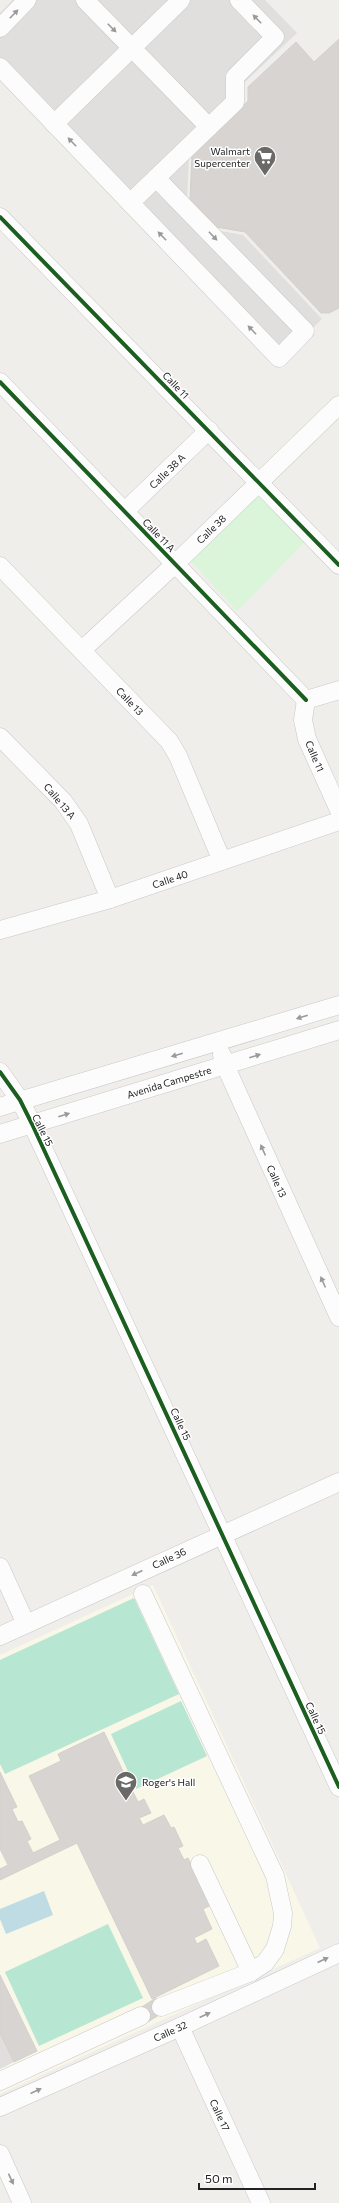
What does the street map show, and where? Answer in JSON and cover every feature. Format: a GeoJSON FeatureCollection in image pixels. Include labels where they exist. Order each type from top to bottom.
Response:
{"type":"FeatureCollection","features":[{"type":"Feature","properties":{"kind":"street"},"geometry":{"type":"LineString","coordinates":[[0,28],[27,0]]}},
{"type":"Feature","properties":{"kind":"street"},"geometry":{"type":"LineString","coordinates":[[85,0],[209,127]]}},
{"type":"Feature","properties":{"kind":"street"},"geometry":{"type":"LineString","coordinates":[[54,124],[181,0]]}},
{"type":"Feature","properties":{"kind":"street"},"geometry":{"type":"LineString","coordinates":[[130,203],[235,102],[235,77],[274,38],[239,0]]}},
{"type":"Feature","properties":{"kind":"street"},"geometry":{"type":"LineString","coordinates":[[0,67],[279,358],[305,331],[156,178]]}},
{"type":"Feature","properties":{"kind":"street","name":"Calle 11"},"geometry":{"type":"LineString","coordinates":[[0,217],[260,482],[339,565]]}},
{"type":"Feature","properties":{"kind":"street","name":"Calle 11 A"},"geometry":{"type":"LineString","coordinates":[[0,382],[306,700]]}},
{"type":"Feature","properties":{"kind":"street","name":"Calle 38"},"geometry":{"type":"LineString","coordinates":[[82,650],[176,564],[339,405]]}},
{"type":"Feature","properties":{"kind":"street","name":"Calle 38 A"},"geometry":{"type":"LineString","coordinates":[[125,511],[209,430]]}},
{"type":"Feature","properties":{"kind":"street","name":"Calle 13"},"geometry":{"type":"LineString","coordinates":[[0,566],[169,741],[178,756],[222,860]]}},
{"type":"Feature","properties":{"kind":"street"},"geometry":{"type":"LineString","coordinates":[[306,700],[339,690]]}},
{"type":"Feature","properties":{"kind":"street","name":"Calle 11"},"geometry":{"type":"LineString","coordinates":[[306,700],[303,720],[307,739],[339,810]]}},
{"type":"Feature","properties":{"kind":"street","name":"Calle 13 A"},"geometry":{"type":"LineString","coordinates":[[0,737],[63,801],[79,824],[110,899]]}},
{"type":"Feature","properties":{"kind":"street","name":"Calle 40"},"geometry":{"type":"LineString","coordinates":[[0,930],[110,899],[339,821]]}},
{"type":"Feature","properties":{"kind":"street"},"geometry":{"type":"LineString","coordinates":[[0,1107],[218,1043],[339,1005]]}},
{"type":"Feature","properties":{"kind":"street","name":"Avenida Campestre"},"geometry":{"type":"LineString","coordinates":[[0,1134],[339,1030]]}},
{"type":"Feature","properties":{"kind":"street","name":"Calle 13"},"geometry":{"type":"LineString","coordinates":[[218,1043],[225,1065],[339,1317]]}},
{"type":"Feature","properties":{"kind":"street","name":"Calle 15"},"geometry":{"type":"LineString","coordinates":[[0,1072],[20,1100],[32,1124],[223,1533],[339,1787]]}},
{"type":"Feature","properties":{"kind":"street","name":"Calle 36"},"geometry":{"type":"LineString","coordinates":[[0,1636],[223,1533],[339,1482]]}},
{"type":"Feature","properties":{"kind":"street"},"geometry":{"type":"LineString","coordinates":[[0,1567],[26,1624]]}},
{"type":"Feature","properties":{"kind":"street"},"geometry":{"type":"LineString","coordinates":[[143,1594],[275,1876],[283,1913],[282,1926],[275,1949],[265,1963],[251,1972],[161,2007]]}},
{"type":"Feature","properties":{"kind":"street"},"geometry":{"type":"LineString","coordinates":[[200,1864],[251,1972]]}},
{"type":"Feature","properties":{"kind":"street","name":"Calle 32"},"geometry":{"type":"LineString","coordinates":[[0,2107],[180,2027],[339,1953]]}},
{"type":"Feature","properties":{"kind":"street"},"geometry":{"type":"LineString","coordinates":[[2,2075],[141,2016]]}},
{"type":"Feature","properties":{"kind":"street","name":"Calle 17"},"geometry":{"type":"LineString","coordinates":[[180,2027],[261,2203]]}},
{"type":"Feature","properties":{"kind":"street"},"geometry":{"type":"LineString","coordinates":[[0,2154],[22,2203]]}},
{"type":"Feature","properties":{"kind":"shaded area"},"geometry":{"type":"Polygon","coordinates":[[[13,0],[265,0],[297,33],[244,83],[244,100],[189,154],[187,200],[215,230],[243,235],[322,319],[278,363],[0,74],[0,13],[13,0]]]}},
{"type":"Feature","properties":{"kind":"shaded area","name":"Roger's Hall"},"geometry":{"type":"Polygon","coordinates":[[[153,1585],[320,1948],[0,2094],[0,1655],[153,1585]]]}},
{"type":"Feature","properties":{"kind":"shaded area"},"geometry":{"type":"Polygon","coordinates":[[[0,2033],[14,2062],[0,2069],[0,2033]]]}},
{"type":"Feature","properties":{"kind":"green space"},"geometry":{"type":"Polygon","coordinates":[[[258,491],[306,541],[237,611],[188,558],[258,491]]]}},
{"type":"Feature","properties":{"kind":"green space"},"geometry":{"type":"Polygon","coordinates":[[[134,1598],[179,1694],[5,1774],[0,1764],[0,1660],[134,1598]]]}},
{"type":"Feature","properties":{"kind":"green space"},"geometry":{"type":"Polygon","coordinates":[[[181,1701],[207,1756],[136,1789],[111,1734],[181,1701]]]}},
{"type":"Feature","properties":{"kind":"green space"},"geometry":{"type":"Polygon","coordinates":[[[108,1924],[143,1998],[39,2046],[5,1972],[108,1924]]]}},
{"type":"Feature","properties":{"kind":"water"},"geometry":{"type":"Polygon","coordinates":[[[44,1891],[53,1915],[6,1934],[0,1919],[0,1909],[44,1891]]]}},
{"type":"Feature","properties":{"kind":"building","name":"Walmart Supercenter"},"geometry":{"type":"Polygon","coordinates":[[[339,39],[339,308],[329,313],[321,313],[245,232],[216,227],[190,199],[192,155],[248,101],[248,87],[296,42],[314,62],[339,39]]]}},
{"type":"Feature","properties":{"kind":"building"},"geometry":{"type":"Polygon","coordinates":[[[104,1732],[138,1802],[144,1799],[151,1813],[139,1818],[143,1825],[164,1815],[171,1828],[174,1827],[183,1846],[178,1848],[184,1860],[188,1858],[211,1905],[203,1909],[212,1929],[194,1938],[197,1944],[206,1939],[219,1966],[152,1999],[77,1843],[0,1880],[0,1869],[8,1865],[0,1849],[0,1772],[17,1807],[12,1809],[18,1822],[22,1821],[31,1839],[27,1841],[33,1853],[60,1840],[29,1776],[61,1761],[58,1754],[104,1732]]]}},
{"type":"Feature","properties":{"kind":"building"},"geometry":{"type":"Polygon","coordinates":[[[0,1975],[37,2051],[14,2062],[0,2033],[0,1975]]]}},
{"type":"Feature","properties":{"kind":"building"},"geometry":{"type":"Polygon","coordinates":[[[156,1998],[164,2012],[146,2023],[137,2010],[156,1998]]]}},
{"type":"Feature","properties":{"kind":"cycle path"},"geometry":{"type":"LineString","coordinates":[[0,217],[339,565]]}},
{"type":"Feature","properties":{"kind":"cycle path"},"geometry":{"type":"LineString","coordinates":[[0,382],[306,700]]}},
{"type":"Feature","properties":{"kind":"cycle path"},"geometry":{"type":"LineString","coordinates":[[0,1072],[20,1100],[32,1124],[339,1787]]}},
{"type":"Feature","properties":{"kind":"place","name":"Walmart Supercenter"},"geometry":{"type":"Point","coordinates":[265,176]}},
{"type":"Feature","properties":{"kind":"place","name":"Roger's Hall"},"geometry":{"type":"Point","coordinates":[126,1802]}}]}
